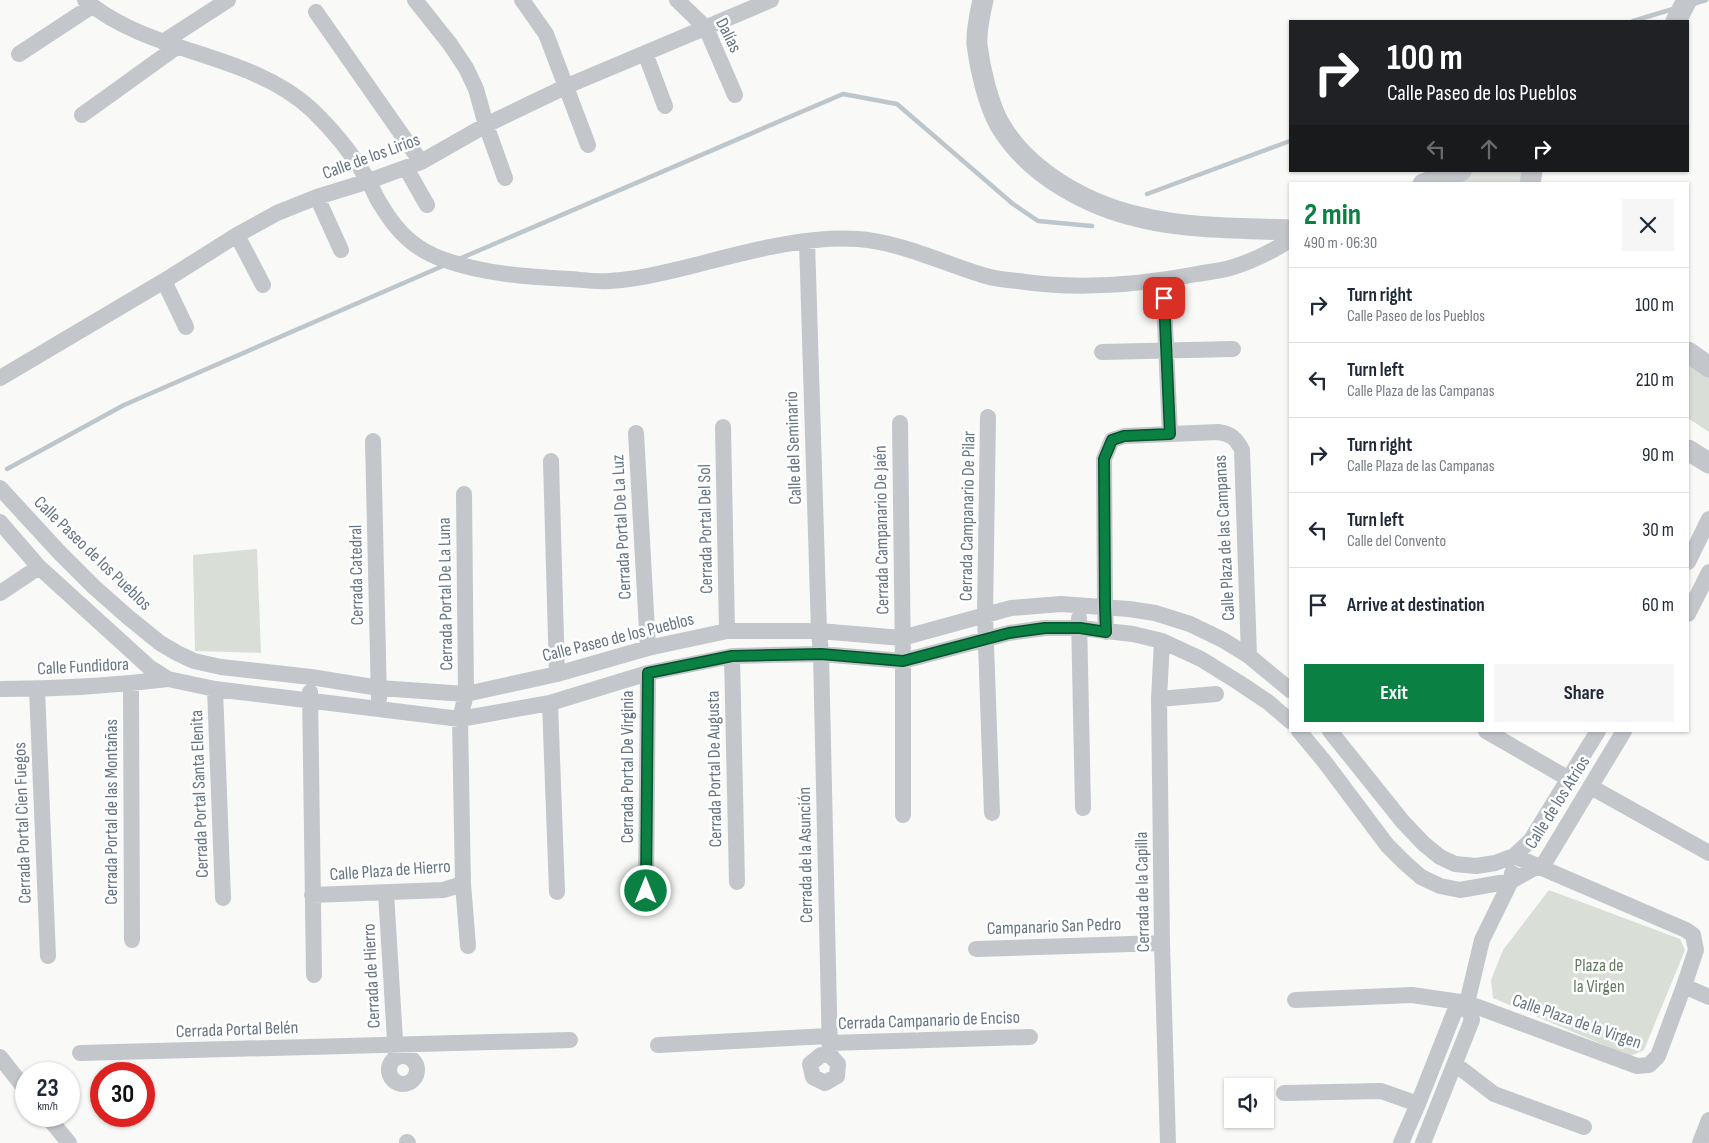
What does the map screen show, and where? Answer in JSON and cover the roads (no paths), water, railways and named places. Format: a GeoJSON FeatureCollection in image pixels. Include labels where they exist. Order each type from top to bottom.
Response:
{"type":"FeatureCollection","features":[{"type":"Feature","properties":{"kind":"street"},"geometry":{"type":"LineString","coordinates":[[82,115],[228,0]]}},
{"type":"Feature","properties":{"kind":"street"},"geometry":{"type":"LineString","coordinates":[[416,0],[466,68],[476,90],[505,178]]}},
{"type":"Feature","properties":{"kind":"street"},"geometry":{"type":"LineString","coordinates":[[522,0],[546,34],[588,145]]}},
{"type":"Feature","properties":{"kind":"street","name":"Dalías"},"geometry":{"type":"LineString","coordinates":[[677,0],[706,28],[735,95]]}},
{"type":"Feature","properties":{"kind":"street","name":"Calle de los Lirios"},"geometry":{"type":"LineString","coordinates":[[0,378],[164,281],[237,235],[277,213],[317,197],[369,182],[413,165],[486,125],[567,86],[771,0]]}},
{"type":"Feature","properties":{"kind":"street"},"geometry":{"type":"LineString","coordinates":[[982,0],[977,44],[984,80],[992,106],[1000,125],[1022,153],[1042,171],[1073,193],[1110,209],[1142,218],[1178,224],[1289,230]]}},
{"type":"Feature","properties":{"kind":"street"},"geometry":{"type":"LineString","coordinates":[[1677,20],[1687,0]]}},
{"type":"Feature","properties":{"kind":"street"},"geometry":{"type":"LineString","coordinates":[[19,54],[88,3],[110,18],[171,44],[259,75],[310,109],[347,149],[369,182],[380,205],[397,228],[414,245],[444,260],[481,270],[547,278],[609,281],[658,274],[807,241],[860,239],[906,249],[989,277],[1037,284],[1089,286],[1163,280],[1229,268],[1268,254],[1289,241]]}},
{"type":"Feature","properties":{"kind":"street"},"geometry":{"type":"LineString","coordinates":[[316,12],[413,165],[427,205]]}},
{"type":"Feature","properties":{"kind":"street"},"geometry":{"type":"LineString","coordinates":[[645,53],[665,106]]}},
{"type":"Feature","properties":{"kind":"street"},"geometry":{"type":"LineString","coordinates":[[1429,182],[1458,172]]}},
{"type":"Feature","properties":{"kind":"street"},"geometry":{"type":"LineString","coordinates":[[317,197],[341,250]]}},
{"type":"Feature","properties":{"kind":"street"},"geometry":{"type":"LineString","coordinates":[[237,235],[263,285]]}},
{"type":"Feature","properties":{"kind":"street","name":"Calle del Seminario"},"geometry":{"type":"LineString","coordinates":[[807,241],[821,654]]}},
{"type":"Feature","properties":{"kind":"street"},"geometry":{"type":"LineString","coordinates":[[1163,280],[1170,434]]}},
{"type":"Feature","properties":{"kind":"street"},"geometry":{"type":"LineString","coordinates":[[164,281],[186,327]]}},
{"type":"Feature","properties":{"kind":"street"},"geometry":{"type":"LineString","coordinates":[[1102,352],[1233,349]]}},
{"type":"Feature","properties":{"kind":"street"},"geometry":{"type":"LineString","coordinates":[[1689,353],[1709,367]]}},
{"type":"Feature","properties":{"kind":"street","name":"Cerrada Campanario De Pilar"},"geometry":{"type":"LineString","coordinates":[[988,417],[985,616],[992,813]]}},
{"type":"Feature","properties":{"kind":"street","name":"Cerrada Campanario De Jaén"},"geometry":{"type":"LineString","coordinates":[[900,422],[903,815]]}},
{"type":"Feature","properties":{"kind":"street","name":"Cerrada Portal Del Sol"},"geometry":{"type":"LineString","coordinates":[[723,427],[727,631]]}},
{"type":"Feature","properties":{"kind":"street","name":"Calle Plaza de las Campanas"},"geometry":{"type":"LineString","coordinates":[[1106,632],[1104,459],[1112,440],[1124,436],[1218,432],[1230,434],[1237,440],[1242,450],[1249,656]]}},
{"type":"Feature","properties":{"kind":"street","name":"Cerrada Portal De La Luz"},"geometry":{"type":"LineString","coordinates":[[636,433],[648,648]]}},
{"type":"Feature","properties":{"kind":"street","name":"Cerrada Catedral"},"geometry":{"type":"LineString","coordinates":[[373,441],[380,709]]}},
{"type":"Feature","properties":{"kind":"street"},"geometry":{"type":"LineString","coordinates":[[1689,451],[1709,463]]}},
{"type":"Feature","properties":{"kind":"street"},"geometry":{"type":"LineString","coordinates":[[551,461],[557,674]]}},
{"type":"Feature","properties":{"kind":"street","name":"Calle Paseo de los Pueblos"},"geometry":{"type":"LineString","coordinates":[[0,488],[94,587],[141,628],[160,642],[194,661],[221,666],[311,677],[379,688],[466,694],[557,674],[648,648],[727,631],[819,631],[902,638],[1011,608],[1061,604],[1105,606],[1156,613],[1190,624],[1223,640],[1249,656],[1289,689]]}},
{"type":"Feature","properties":{"kind":"street","name":"Cerrada Portal De La Luna"},"geometry":{"type":"LineString","coordinates":[[460,718],[466,694],[464,494]]}},
{"type":"Feature","properties":{"kind":"street"},"geometry":{"type":"LineString","coordinates":[[22,512],[2,525],[39,567],[149,668],[168,679],[215,688],[460,718],[550,703],[648,673],[732,656],[821,654],[903,661],[1009,633],[1045,628],[1080,628],[1133,634],[1162,641],[1201,659],[1238,682],[1268,702],[1289,720]]}},
{"type":"Feature","properties":{"kind":"street"},"geometry":{"type":"LineString","coordinates":[[1690,552],[1709,520]]}},
{"type":"Feature","properties":{"kind":"street"},"geometry":{"type":"LineString","coordinates":[[0,593],[39,567]]}},
{"type":"Feature","properties":{"kind":"street"},"geometry":{"type":"LineString","coordinates":[[1689,612],[1709,572]]}},
{"type":"Feature","properties":{"kind":"street"},"geometry":{"type":"LineString","coordinates":[[1079,605],[1083,808]]}},
{"type":"Feature","properties":{"kind":"street","name":"Cerrada de la Capilla"},"geometry":{"type":"LineString","coordinates":[[1162,641],[1159,699],[1162,943],[1168,1143]]}},
{"type":"Feature","properties":{"kind":"street","name":"Cerrada de la Asunción"},"geometry":{"type":"LineString","coordinates":[[821,654],[829,1045]]}},
{"type":"Feature","properties":{"kind":"street","name":"Cerrada Portal De Augusta"},"geometry":{"type":"LineString","coordinates":[[732,656],[737,882]]}},
{"type":"Feature","properties":{"kind":"street","name":"Cerrada Portal De Virginia"},"geometry":{"type":"LineString","coordinates":[[646,891],[648,673]]}},
{"type":"Feature","properties":{"kind":"street","name":"Calle Plaza de Hierro"},"geometry":{"type":"LineString","coordinates":[[311,677],[312,895],[443,890],[463,884],[460,718]]}},
{"type":"Feature","properties":{"kind":"street","name":"Calle Fundidora"},"geometry":{"type":"LineString","coordinates":[[0,689],[131,684],[168,679]]}},
{"type":"Feature","properties":{"kind":"street","name":"Cerrada Portal de las Montañas"},"geometry":{"type":"LineString","coordinates":[[131,684],[132,940]]}},
{"type":"Feature","properties":{"kind":"street","name":"Cerrada Portal Santa Elenita"},"geometry":{"type":"LineString","coordinates":[[215,688],[223,898]]}},
{"type":"Feature","properties":{"kind":"street","name":"Cerrada Portal Cien Fuegos"},"geometry":{"type":"LineString","coordinates":[[37,689],[48,956]]}},
{"type":"Feature","properties":{"kind":"street"},"geometry":{"type":"LineString","coordinates":[[1159,699],[1216,694]]}},
{"type":"Feature","properties":{"kind":"street"},"geometry":{"type":"LineString","coordinates":[[550,703],[557,892]]}},
{"type":"Feature","properties":{"kind":"street"},"geometry":{"type":"LineString","coordinates":[[1300,732],[1387,845],[1421,877],[1440,886],[1460,890],[1511,881],[1537,866]]}},
{"type":"Feature","properties":{"kind":"street"},"geometry":{"type":"LineString","coordinates":[[1331,732],[1403,822],[1424,844],[1440,857],[1455,864],[1476,866],[1495,863],[1514,856],[1531,840],[1597,732]]}},
{"type":"Feature","properties":{"kind":"street"},"geometry":{"type":"LineString","coordinates":[[1488,732],[1569,780]]}},
{"type":"Feature","properties":{"kind":"street","name":"Calle de los Atrios"},"geometry":{"type":"LineString","coordinates":[[1537,866],[1545,862],[1623,732]]}},
{"type":"Feature","properties":{"kind":"street"},"geometry":{"type":"LineString","coordinates":[[1591,787],[1709,852]]}},
{"type":"Feature","properties":{"kind":"street"},"geometry":{"type":"LineString","coordinates":[[1514,856],[1694,935],[1696,950],[1684,986],[1709,997]]}},
{"type":"Feature","properties":{"kind":"street","name":"Calle de los Atrios"},"geometry":{"type":"LineString","coordinates":[[1423,1143],[1472,1020],[1467,1004],[1482,940],[1511,881],[1514,856]]}},
{"type":"Feature","properties":{"kind":"street"},"geometry":{"type":"LineString","coordinates":[[463,884],[468,946]]}},
{"type":"Feature","properties":{"kind":"street","name":"Cerrada de Hierro"},"geometry":{"type":"LineString","coordinates":[[386,893],[395,1051]]}},
{"type":"Feature","properties":{"kind":"street"},"geometry":{"type":"LineString","coordinates":[[312,895],[314,975]]}},
{"type":"Feature","properties":{"kind":"street","name":"Campanario San Pedro"},"geometry":{"type":"LineString","coordinates":[[976,949],[1162,943]]}},
{"type":"Feature","properties":{"kind":"street","name":"Calle Plaza de la Virgen"},"geometry":{"type":"LineString","coordinates":[[1295,1000],[1412,995],[1467,1004],[1637,1066],[1649,1065],[1658,1056],[1684,986]]}},
{"type":"Feature","properties":{"kind":"street","name":"Calle de los Atrios"},"geometry":{"type":"LineString","coordinates":[[1400,1143],[1418,1104],[1454,1013],[1467,1004]]}},
{"type":"Feature","properties":{"kind":"street","name":"Cerrada Campanario de Enciso"},"geometry":{"type":"LineString","coordinates":[[658,1045],[829,1045],[1030,1037]]}},
{"type":"Feature","properties":{"kind":"street","name":"Cerrada Portal Belén"},"geometry":{"type":"LineString","coordinates":[[80,1053],[395,1051],[570,1040]]}},
{"type":"Feature","properties":{"kind":"street"},"geometry":{"type":"LineString","coordinates":[[0,1057],[15,1076]]}},
{"type":"Feature","properties":{"kind":"street"},"geometry":{"type":"LineString","coordinates":[[1455,1064],[1494,1094],[1584,1127]]}},
{"type":"Feature","properties":{"kind":"street"},"geometry":{"type":"LineString","coordinates":[[1284,1093],[1381,1091],[1418,1104]]}},
{"type":"Feature","properties":{"kind":"street"},"geometry":{"type":"LineString","coordinates":[[1700,1143],[1709,1120]]}},
{"type":"Feature","properties":{"kind":"street"},"geometry":{"type":"LineString","coordinates":[[56,1127],[69,1143]]}},
{"type":"Feature","properties":{"kind":"waterway"},"geometry":{"type":"LineString","coordinates":[[1693,4],[1706,0]]}},
{"type":"Feature","properties":{"kind":"waterway"},"geometry":{"type":"LineString","coordinates":[[1636,20],[1673,9]]}},
{"type":"Feature","properties":{"kind":"waterway"},"geometry":{"type":"LineString","coordinates":[[459,259],[843,94],[897,104],[1013,204],[1038,221],[1092,226]]}},
{"type":"Feature","properties":{"kind":"waterway"},"geometry":{"type":"LineString","coordinates":[[1147,194],[1289,141]]}},
{"type":"Feature","properties":{"kind":"waterway"},"geometry":{"type":"LineString","coordinates":[[7,469],[124,405],[445,265]]}},
{"type":"Feature","properties":{"kind":"park label","name":"Plaza de la Virgen"},"geometry":{"type":"Point","coordinates":[1599,975]}}]}
